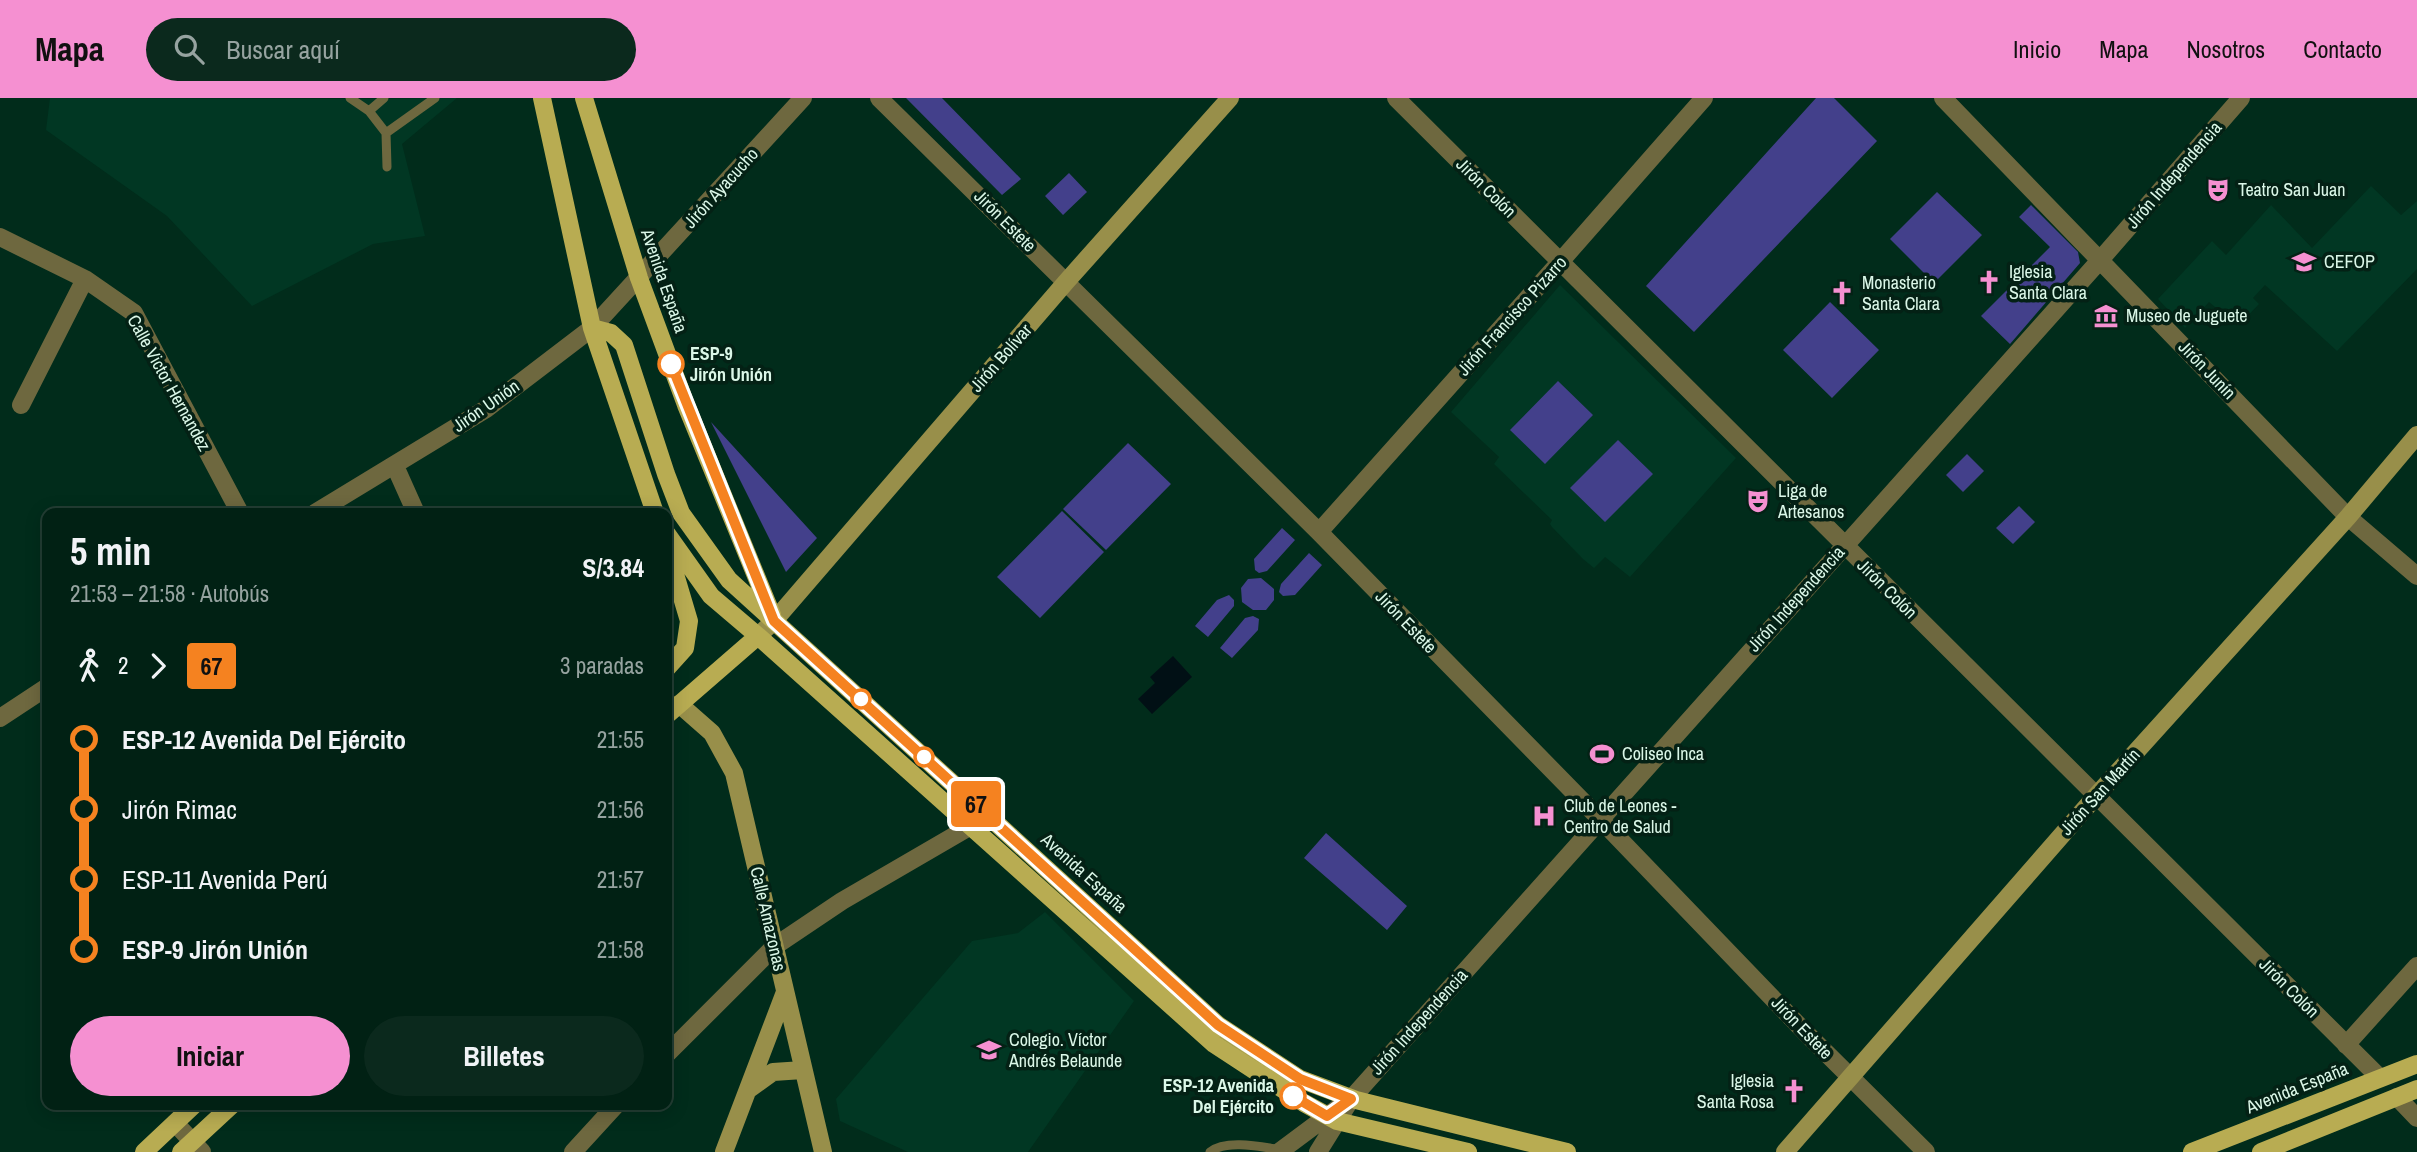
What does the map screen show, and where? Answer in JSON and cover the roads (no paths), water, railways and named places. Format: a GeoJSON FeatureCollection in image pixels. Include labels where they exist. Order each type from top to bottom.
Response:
{"type":"FeatureCollection","features":[{"type":"Feature","properties":{"kind":"main road"},"geometry":{"type":"LineString","coordinates":[[542,98],[592,328],[653,508]]}},
{"type":"Feature","properties":{"kind":"main road","name":"Avenida España"},"geometry":{"type":"LineString","coordinates":[[584,98],[639,278],[685,405],[774,621],[1218,1025],[1300,1079],[1351,1099],[1567,1152]]}},
{"type":"Feature","properties":{"kind":"main road"},"geometry":{"type":"LineString","coordinates":[[592,328],[611,332],[624,345],[681,513],[729,580],[774,621]]}},
{"type":"Feature","properties":{"kind":"main road"},"geometry":{"type":"LineString","coordinates":[[672,541],[711,596],[1214,1044],[1332,1118],[1468,1152]]}},
{"type":"Feature","properties":{"kind":"main road"},"geometry":{"type":"LineString","coordinates":[[672,564],[689,621],[685,648],[672,662]]}},
{"type":"Feature","properties":{"kind":"main road"},"geometry":{"type":"LineString","coordinates":[[673,709],[758,636]]}},
{"type":"Feature","properties":{"kind":"main road","name":"Avenida España"},"geometry":{"type":"LineString","coordinates":[[2192,1152],[2417,1064]]}},
{"type":"Feature","properties":{"kind":"main road"},"geometry":{"type":"LineString","coordinates":[[2261,1152],[2417,1089]]}},
{"type":"Feature","properties":{"kind":"main road"},"geometry":{"type":"LineString","coordinates":[[144,1152],[189,1110]]}},
{"type":"Feature","properties":{"kind":"main road"},"geometry":{"type":"LineString","coordinates":[[192,1149],[228,1110]]}},
{"type":"Feature","properties":{"kind":"street","name":"Jirón Ayacucho"},"geometry":{"type":"LineString","coordinates":[[639,278],[803,98]]}},
{"type":"Feature","properties":{"kind":"street","name":"Jirón Estete"},"geometry":{"type":"LineString","coordinates":[[879,98],[1319,531],[1926,1152]]}},
{"type":"Feature","properties":{"kind":"street","name":"Jirón Bolívar"},"geometry":{"type":"LineString","coordinates":[[758,636],[774,621],[1066,282],[1230,98]]}},
{"type":"Feature","properties":{"kind":"street","name":"Jirón Colón"},"geometry":{"type":"LineString","coordinates":[[1396,98],[2380,1078]]}},
{"type":"Feature","properties":{"kind":"street","name":"Jirón Francisco Pizarro"},"geometry":{"type":"LineString","coordinates":[[1319,531],[1704,98]]}},
{"type":"Feature","properties":{"kind":"street","name":"Jirón Junín"},"geometry":{"type":"LineString","coordinates":[[1943,98],[2348,517],[2417,576]]}},
{"type":"Feature","properties":{"kind":"street","name":"Jirón Independencia"},"geometry":{"type":"LineString","coordinates":[[1280,1151],[1332,1118],[1351,1099],[2101,259],[2241,98]]}},
{"type":"Feature","properties":{"kind":"street","name":"Calle Victor Hernandez"},"geometry":{"type":"LineString","coordinates":[[2,243],[85,279],[134,313],[237,508]]}},
{"type":"Feature","properties":{"kind":"street","name":"Jirón Unión"},"geometry":{"type":"LineString","coordinates":[[324,508],[486,409],[592,328],[639,278]]}},
{"type":"Feature","properties":{"kind":"street"},"geometry":{"type":"LineString","coordinates":[[21,405],[85,279]]}},
{"type":"Feature","properties":{"kind":"street","name":"Jirón San Martín"},"geometry":{"type":"LineString","coordinates":[[1785,1152],[2096,796],[2348,517],[2417,435]]}},
{"type":"Feature","properties":{"kind":"street"},"geometry":{"type":"LineString","coordinates":[[395,466],[414,508]]}},
{"type":"Feature","properties":{"kind":"street"},"geometry":{"type":"LineString","coordinates":[[0,718],[42,690]]}},
{"type":"Feature","properties":{"kind":"street","name":"Calle Amazonas"},"geometry":{"type":"LineString","coordinates":[[673,709],[712,733],[734,773],[823,1152]]}},
{"type":"Feature","properties":{"kind":"street"},"geometry":{"type":"LineString","coordinates":[[672,1049],[775,946],[842,901],[971,827]]}},
{"type":"Feature","properties":{"kind":"street"},"geometry":{"type":"LineString","coordinates":[[2346,1045],[2417,966]]}},
{"type":"Feature","properties":{"kind":"street"},"geometry":{"type":"LineString","coordinates":[[724,1152],[785,992]]}},
{"type":"Feature","properties":{"kind":"street"},"geometry":{"type":"LineString","coordinates":[[748,1090],[773,1072],[803,1070]]}},
{"type":"Feature","properties":{"kind":"street"},"geometry":{"type":"LineString","coordinates":[[2397,1097],[2417,1118]]}},
{"type":"Feature","properties":{"kind":"street"},"geometry":{"type":"LineString","coordinates":[[573,1152],[607,1110]]}},
{"type":"Feature","properties":{"kind":"street"},"geometry":{"type":"LineString","coordinates":[[1318,1152],[1332,1118]]}},
{"type":"Feature","properties":{"kind":"street"},"geometry":{"type":"LineString","coordinates":[[175,1123],[192,1149]]}},
{"type":"Feature","properties":{"kind":"lane"},"geometry":{"type":"LineString","coordinates":[[350,98],[369,111],[386,133],[387,167]]}},
{"type":"Feature","properties":{"kind":"lane"},"geometry":{"type":"LineString","coordinates":[[369,111],[384,98]]}},
{"type":"Feature","properties":{"kind":"lane"},"geometry":{"type":"LineString","coordinates":[[386,133],[435,98]]}},
{"type":"Feature","properties":{"kind":"lane"},"geometry":{"type":"LineString","coordinates":[[1210,1152],[1216,1147],[1246,1145],[1280,1151]]}},
{"type":"Feature","properties":{"kind":"place","name":"Teatro San Juan"},"geometry":{"type":"Point","coordinates":[2218,190]}},
{"type":"Feature","properties":{"kind":"place","name":"CEFOP"},"geometry":{"type":"Point","coordinates":[2304,262]}},
{"type":"Feature","properties":{"kind":"place","name":"Iglesia Santa Clara"},"geometry":{"type":"Point","coordinates":[1989,282]}},
{"type":"Feature","properties":{"kind":"place","name":"Monasterio Santa Clara"},"geometry":{"type":"Point","coordinates":[1842,293]}},
{"type":"Feature","properties":{"kind":"place","name":"Museo de Juguete"},"geometry":{"type":"Point","coordinates":[2106,316]}},
{"type":"Feature","properties":{"kind":"place","name":"ESP-9 Jirón Unión"},"geometry":{"type":"Point","coordinates":[671,364]}},
{"type":"Feature","properties":{"kind":"place","name":"Liga de Artesanos"},"geometry":{"type":"Point","coordinates":[1758,501]}},
{"type":"Feature","properties":{"kind":"place","name":"Coliseo Inca"},"geometry":{"type":"Point","coordinates":[1602,754]}},
{"type":"Feature","properties":{"kind":"place","name":"Club de Leones - Centro de Salud"},"geometry":{"type":"Point","coordinates":[1544,816]}},
{"type":"Feature","properties":{"kind":"place","name":"Colegio. Víctor Andrés Belaunde"},"geometry":{"type":"Point","coordinates":[989,1050]}},
{"type":"Feature","properties":{"kind":"place","name":"Iglesia Santa Rosa"},"geometry":{"type":"Point","coordinates":[1794,1091]}},
{"type":"Feature","properties":{"kind":"place","name":"ESP-12 Avenida Del Ejército"},"geometry":{"type":"Point","coordinates":[1293,1096]}}]}
